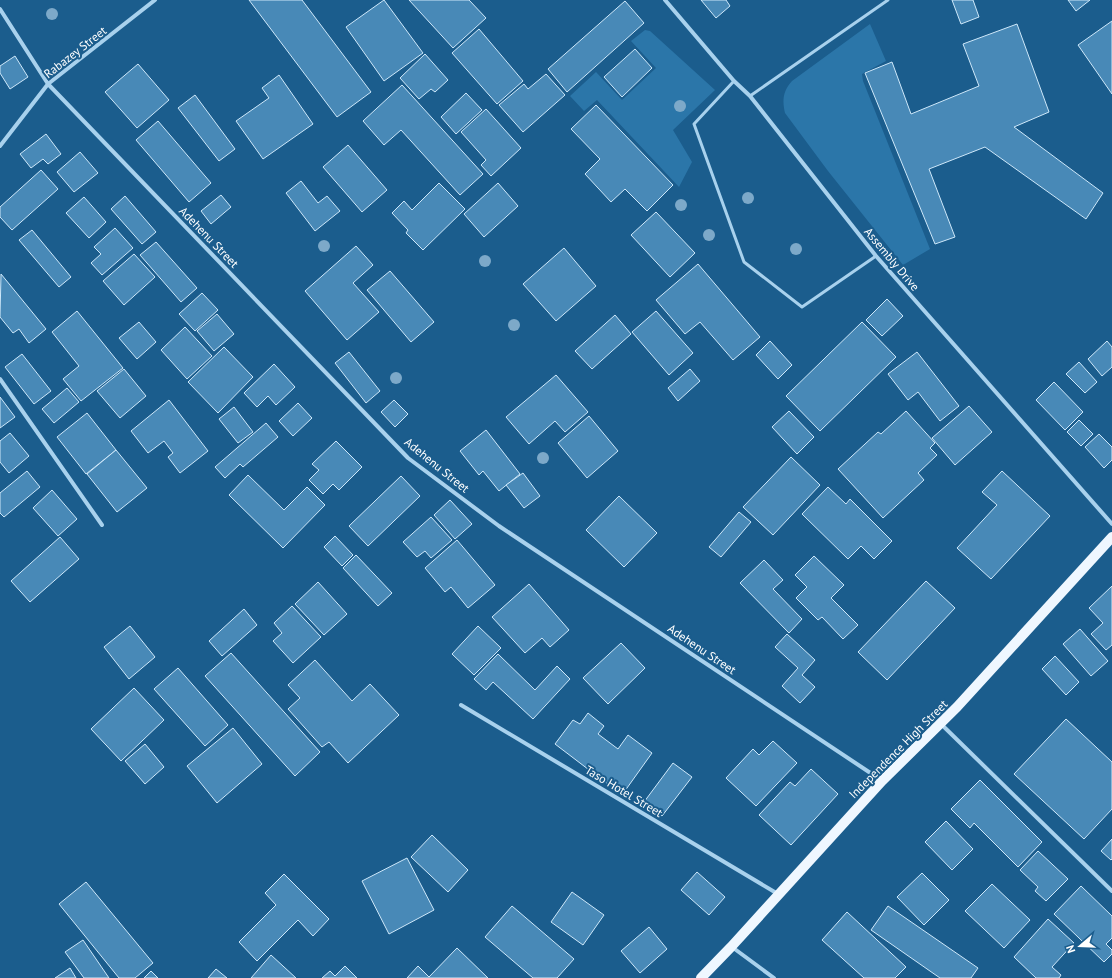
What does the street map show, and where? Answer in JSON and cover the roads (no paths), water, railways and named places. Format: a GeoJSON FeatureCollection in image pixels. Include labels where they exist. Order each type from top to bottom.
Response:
{"type":"FeatureCollection","features":[{"type":"Feature","properties":{"kind":"main road","name":"Independence High Street"},"geometry":{"type":"LineString","coordinates":[[701,978],[882,781],[941,724],[1112,537]]}},
{"type":"Feature","properties":{"kind":"street","name":"Rabazey Street"},"geometry":{"type":"LineString","coordinates":[[0,146],[48,84],[155,0]]}},
{"type":"Feature","properties":{"kind":"street","name":"Assembly Drive"},"geometry":{"type":"LineString","coordinates":[[666,0],[734,81],[750,96],[876,256],[1112,524]]}},
{"type":"Feature","properties":{"kind":"street","name":"Adehenu Street"},"geometry":{"type":"LineString","coordinates":[[0,9],[48,84],[408,458],[499,526],[882,781]]}},
{"type":"Feature","properties":{"kind":"street"},"geometry":{"type":"LineString","coordinates":[[0,379],[102,525]]}},
{"type":"Feature","properties":{"kind":"street","name":"Taso Hotel Street"},"geometry":{"type":"LineString","coordinates":[[460,705],[778,894]]}},
{"type":"Feature","properties":{"kind":"street"},"geometry":{"type":"LineString","coordinates":[[941,724],[1112,891]]}},
{"type":"Feature","properties":{"kind":"street"},"geometry":{"type":"LineString","coordinates":[[731,947],[774,978]]}},
{"type":"Feature","properties":{"kind":"lane"},"geometry":{"type":"LineString","coordinates":[[750,96],[888,0]]}},
{"type":"Feature","properties":{"kind":"lane"},"geometry":{"type":"LineString","coordinates":[[734,81],[694,124],[744,262],[802,307],[876,256]]}}]}
